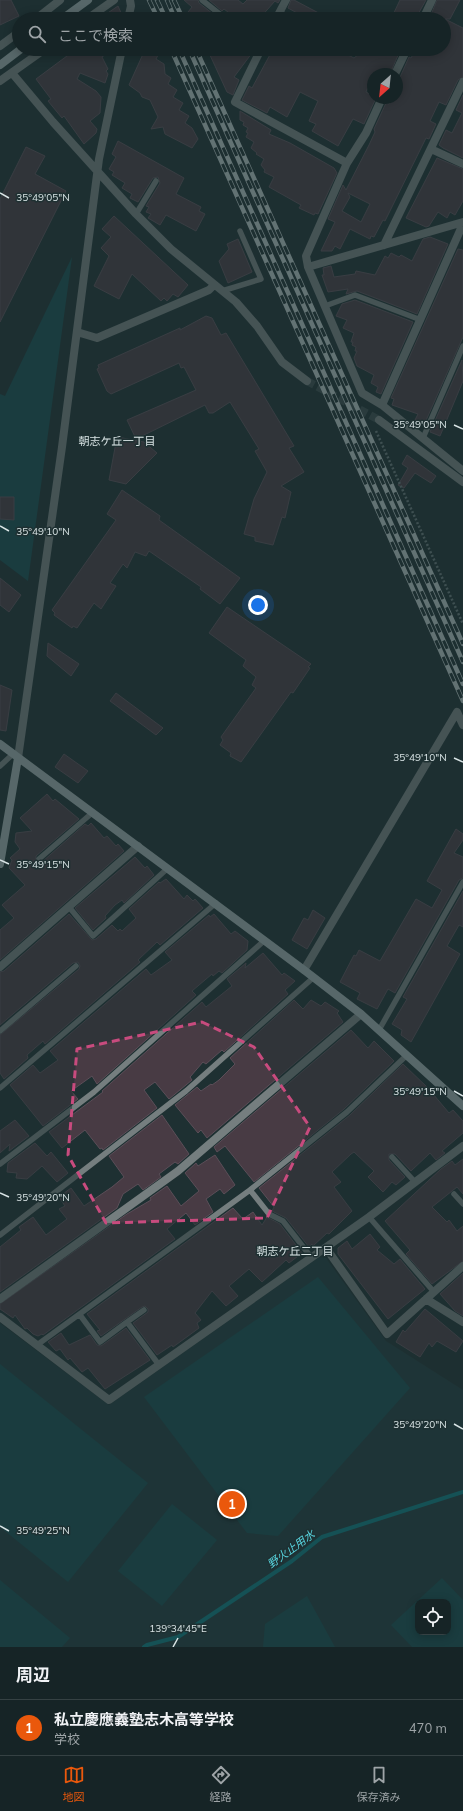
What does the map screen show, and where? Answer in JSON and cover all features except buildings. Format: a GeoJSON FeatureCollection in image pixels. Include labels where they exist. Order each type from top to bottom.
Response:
{"type":"FeatureCollection","features":[{"type":"Feature","properties":{"kind":"street"},"geometry":{"type":"LineString","coordinates":[[46,0],[50,8]]}},
{"type":"Feature","properties":{"kind":"street"},"geometry":{"type":"LineString","coordinates":[[45,12],[60,0]]}},
{"type":"Feature","properties":{"kind":"street"},"geometry":{"type":"LineString","coordinates":[[72,12],[88,0]]}},
{"type":"Feature","properties":{"kind":"street"},"geometry":{"type":"LineString","coordinates":[[97,12],[114,0]]}},
{"type":"Feature","properties":{"kind":"street"},"geometry":{"type":"LineString","coordinates":[[130,0],[130,12]]}},
{"type":"Feature","properties":{"kind":"street"},"geometry":{"type":"LineString","coordinates":[[280,12],[286,0]]}},
{"type":"Feature","properties":{"kind":"street"},"geometry":{"type":"LineString","coordinates":[[426,12],[432,0]]}},
{"type":"Feature","properties":{"kind":"street"},"geometry":{"type":"LineString","coordinates":[[0,46],[12,37]]}},
{"type":"Feature","properties":{"kind":"street"},"geometry":{"type":"LineString","coordinates":[[0,65],[12,56]]}},
{"type":"Feature","properties":{"kind":"street"},"geometry":{"type":"LineString","coordinates":[[0,81],[35,56]]}},
{"type":"Feature","properties":{"kind":"street"},"geometry":{"type":"LineString","coordinates":[[0,864],[78,332],[97,172],[121,56]]}},
{"type":"Feature","properties":{"kind":"street"},"geometry":{"type":"LineString","coordinates":[[257,56],[234,102],[347,163]]}},
{"type":"Feature","properties":{"kind":"street"},"geometry":{"type":"LineString","coordinates":[[398,68],[404,56]]}},
{"type":"Feature","properties":{"kind":"street"},"geometry":{"type":"LineString","coordinates":[[12,73],[97,172],[136,214],[171,249],[236,302],[257,326],[282,362],[307,381]]}},
{"type":"Feature","properties":{"kind":"street"},"geometry":{"type":"LineString","coordinates":[[384,244],[463,82]]}},
{"type":"Feature","properties":{"kind":"street"},"geometry":{"type":"LineString","coordinates":[[379,104],[366,133],[347,163],[306,256],[308,266],[362,393],[382,405],[463,471]]}},
{"type":"Feature","properties":{"kind":"street"},"geometry":{"type":"LineString","coordinates":[[431,149],[463,164]]}},
{"type":"Feature","properties":{"kind":"street"},"geometry":{"type":"LineString","coordinates":[[308,266],[463,223]]}},
{"type":"Feature","properties":{"kind":"street"},"geometry":{"type":"LineString","coordinates":[[382,405],[463,223]]}},
{"type":"Feature","properties":{"kind":"street"},"geometry":{"type":"LineString","coordinates":[[78,332],[97,338],[209,290],[214,285]]}},
{"type":"Feature","properties":{"kind":"street"},"geometry":{"type":"LineString","coordinates":[[376,422],[463,482]]}},
{"type":"Feature","properties":{"kind":"street"},"geometry":{"type":"LineString","coordinates":[[304,970],[457,712],[463,725]]}},
{"type":"Feature","properties":{"kind":"street"},"geometry":{"type":"LineString","coordinates":[[0,744],[314,977],[361,1014],[463,1106]]}},
{"type":"Feature","properties":{"kind":"street"},"geometry":{"type":"LineString","coordinates":[[0,967],[138,846]]}},
{"type":"Feature","properties":{"kind":"street"},"geometry":{"type":"LineString","coordinates":[[0,1299],[178,1171],[361,1014]]}},
{"type":"Feature","properties":{"kind":"street"},"geometry":{"type":"LineString","coordinates":[[0,1316],[109,1400],[311,1257],[326,1248],[463,1146]]}},
{"type":"Feature","properties":{"kind":"street"},"geometry":{"type":"LineString","coordinates":[[326,1248],[387,1334],[463,1266]]}},
{"type":"Feature","properties":{"kind":"street"},"geometry":{"type":"LineString","coordinates":[[426,1299],[463,1322]]}},
{"type":"Feature","properties":{"kind":"lane"},"geometry":{"type":"LineString","coordinates":[[202,0],[217,12]]}},
{"type":"Feature","properties":{"kind":"lane"},"geometry":{"type":"LineString","coordinates":[[136,214],[156,180]]}},
{"type":"Feature","properties":{"kind":"lane"},"geometry":{"type":"LineString","coordinates":[[222,291],[261,279],[240,231]]}},
{"type":"Feature","properties":{"kind":"lane"},"geometry":{"type":"LineString","coordinates":[[325,306],[355,295],[421,320]]}},
{"type":"Feature","properties":{"kind":"lane"},"geometry":{"type":"LineString","coordinates":[[423,438],[463,346]]}},
{"type":"Feature","properties":{"kind":"lane"},"geometry":{"type":"LineString","coordinates":[[0,766],[16,756]]}},
{"type":"Feature","properties":{"kind":"lane"},"geometry":{"type":"LineString","coordinates":[[39,860],[92,813]]}},
{"type":"Feature","properties":{"kind":"lane"},"geometry":{"type":"LineString","coordinates":[[69,907],[93,936],[168,868]]}},
{"type":"Feature","properties":{"kind":"lane"},"geometry":{"type":"LineString","coordinates":[[378,1030],[463,882]]}},
{"type":"Feature","properties":{"kind":"lane"},"geometry":{"type":"LineString","coordinates":[[0,1088],[216,903]]}},
{"type":"Feature","properties":{"kind":"lane"},"geometry":{"type":"LineString","coordinates":[[0,1164],[94,1092],[265,940]]}},
{"type":"Feature","properties":{"kind":"lane"},"geometry":{"type":"LineString","coordinates":[[0,1031],[76,966]]}},
{"type":"Feature","properties":{"kind":"lane"},"geometry":{"type":"LineString","coordinates":[[0,1235],[186,1091],[314,977]]}},
{"type":"Feature","properties":{"kind":"lane"},"geometry":{"type":"LineString","coordinates":[[37,1345],[250,1190],[347,1112],[407,1055]]}},
{"type":"Feature","properties":{"kind":"lane"},"geometry":{"type":"LineString","coordinates":[[392,1157],[415,1182]]}},
{"type":"Feature","properties":{"kind":"lane"},"geometry":{"type":"LineString","coordinates":[[250,1190],[269,1214],[284,1221],[311,1257]]}},
{"type":"Feature","properties":{"kind":"lane"},"geometry":{"type":"LineString","coordinates":[[454,1194],[463,1204]]}},
{"type":"Feature","properties":{"kind":"lane"},"geometry":{"type":"LineString","coordinates":[[369,1217],[434,1292]]}},
{"type":"Feature","properties":{"kind":"lane"},"geometry":{"type":"LineString","coordinates":[[80,1315],[100,1342],[144,1310]]}},
{"type":"Feature","properties":{"kind":"lane"},"geometry":{"type":"LineString","coordinates":[[127,1322],[159,1365]]}},
{"type":"Feature","properties":{"kind":"path"},"geometry":{"type":"LineString","coordinates":[[376,422],[463,624]]}},
{"type":"Feature","properties":{"kind":"highlighted area"},"geometry":{"type":"Polygon","coordinates":[[[202,1022],[254,1047],[310,1127],[267,1218],[106,1223],[68,1155],[77,1049],[202,1022]]]}},
{"type":"Feature","properties":{"kind":"shaded area"},"geometry":{"type":"Polygon","coordinates":[[[72,257],[28,581],[0,560],[0,394],[5,396],[72,257]]]}},
{"type":"Feature","properties":{"kind":"shaded area"},"geometry":{"type":"Polygon","coordinates":[[[319,1257],[326,1258],[386,1341],[463,1390],[463,1647],[0,1647],[0,1323],[109,1405],[319,1257]]]}},
{"type":"Feature","properties":{"kind":"shaded area"},"geometry":{"type":"Polygon","coordinates":[[[318,1277],[410,1388],[278,1536],[247,1533],[144,1397],[318,1277]]]}},
{"type":"Feature","properties":{"kind":"shaded area"},"geometry":{"type":"Polygon","coordinates":[[[0,1364],[148,1483],[68,1582],[0,1527],[0,1364]]]}},
{"type":"Feature","properties":{"kind":"shaded area"},"geometry":{"type":"Polygon","coordinates":[[[172,1504],[217,1540],[162,1606],[118,1571],[172,1504]]]}},
{"type":"Feature","properties":{"kind":"shaded area"},"geometry":{"type":"Polygon","coordinates":[[[442,1578],[463,1600],[463,1647],[412,1647],[391,1625],[415,1603],[415,1635],[451,1635],[451,1599],[419,1599],[442,1578]]]}},
{"type":"Feature","properties":{"kind":"shaded area"},"geometry":{"type":"Polygon","coordinates":[[[0,1580],[70,1638],[62,1647],[0,1647],[0,1580]]]}},
{"type":"Feature","properties":{"kind":"shaded area"},"geometry":{"type":"Polygon","coordinates":[[[307,1596],[335,1647],[263,1647],[265,1624],[307,1596]]]}},
{"type":"Feature","properties":{"kind":"waterway","name":"野火止用水"},"geometry":{"type":"LineString","coordinates":[[144,1647],[178,1637],[292,1561],[322,1537],[463,1492]]}},
{"type":"Feature","properties":{"kind":"tunnel"},"geometry":{"type":"LineString","coordinates":[[307,381],[379,420]]}},
{"type":"Feature","properties":{"kind":"railway"},"geometry":{"type":"LineString","coordinates":[[149,0],[155,12]]}},
{"type":"Feature","properties":{"kind":"railway"},"geometry":{"type":"LineString","coordinates":[[157,0],[163,12]]}},
{"type":"Feature","properties":{"kind":"railway"},"geometry":{"type":"LineString","coordinates":[[167,0],[172,12]]}},
{"type":"Feature","properties":{"kind":"railway"},"geometry":{"type":"LineString","coordinates":[[174,0],[180,12]]}},
{"type":"Feature","properties":{"kind":"railway"},"geometry":{"type":"LineString","coordinates":[[174,56],[463,701]]}},
{"type":"Feature","properties":{"kind":"railway"},"geometry":{"type":"LineString","coordinates":[[182,56],[463,684]]}},
{"type":"Feature","properties":{"kind":"railway"},"geometry":{"type":"LineString","coordinates":[[192,56],[463,662]]}},
{"type":"Feature","properties":{"kind":"railway"},"geometry":{"type":"LineString","coordinates":[[199,56],[463,644]]}},
{"type":"Feature","properties":{"kind":"place","name":"私立慶應義塾志木高等学校"},"geometry":{"type":"Point","coordinates":[232,1504]}},
{"type":"Feature","properties":{"kind":"district","name":"朝志ケ丘一丁目"},"geometry":{"type":"Point","coordinates":[117,441]}},
{"type":"Feature","properties":{"kind":"district","name":"朝志ケ丘二丁目"},"geometry":{"type":"Point","coordinates":[295,1251]}}]}
